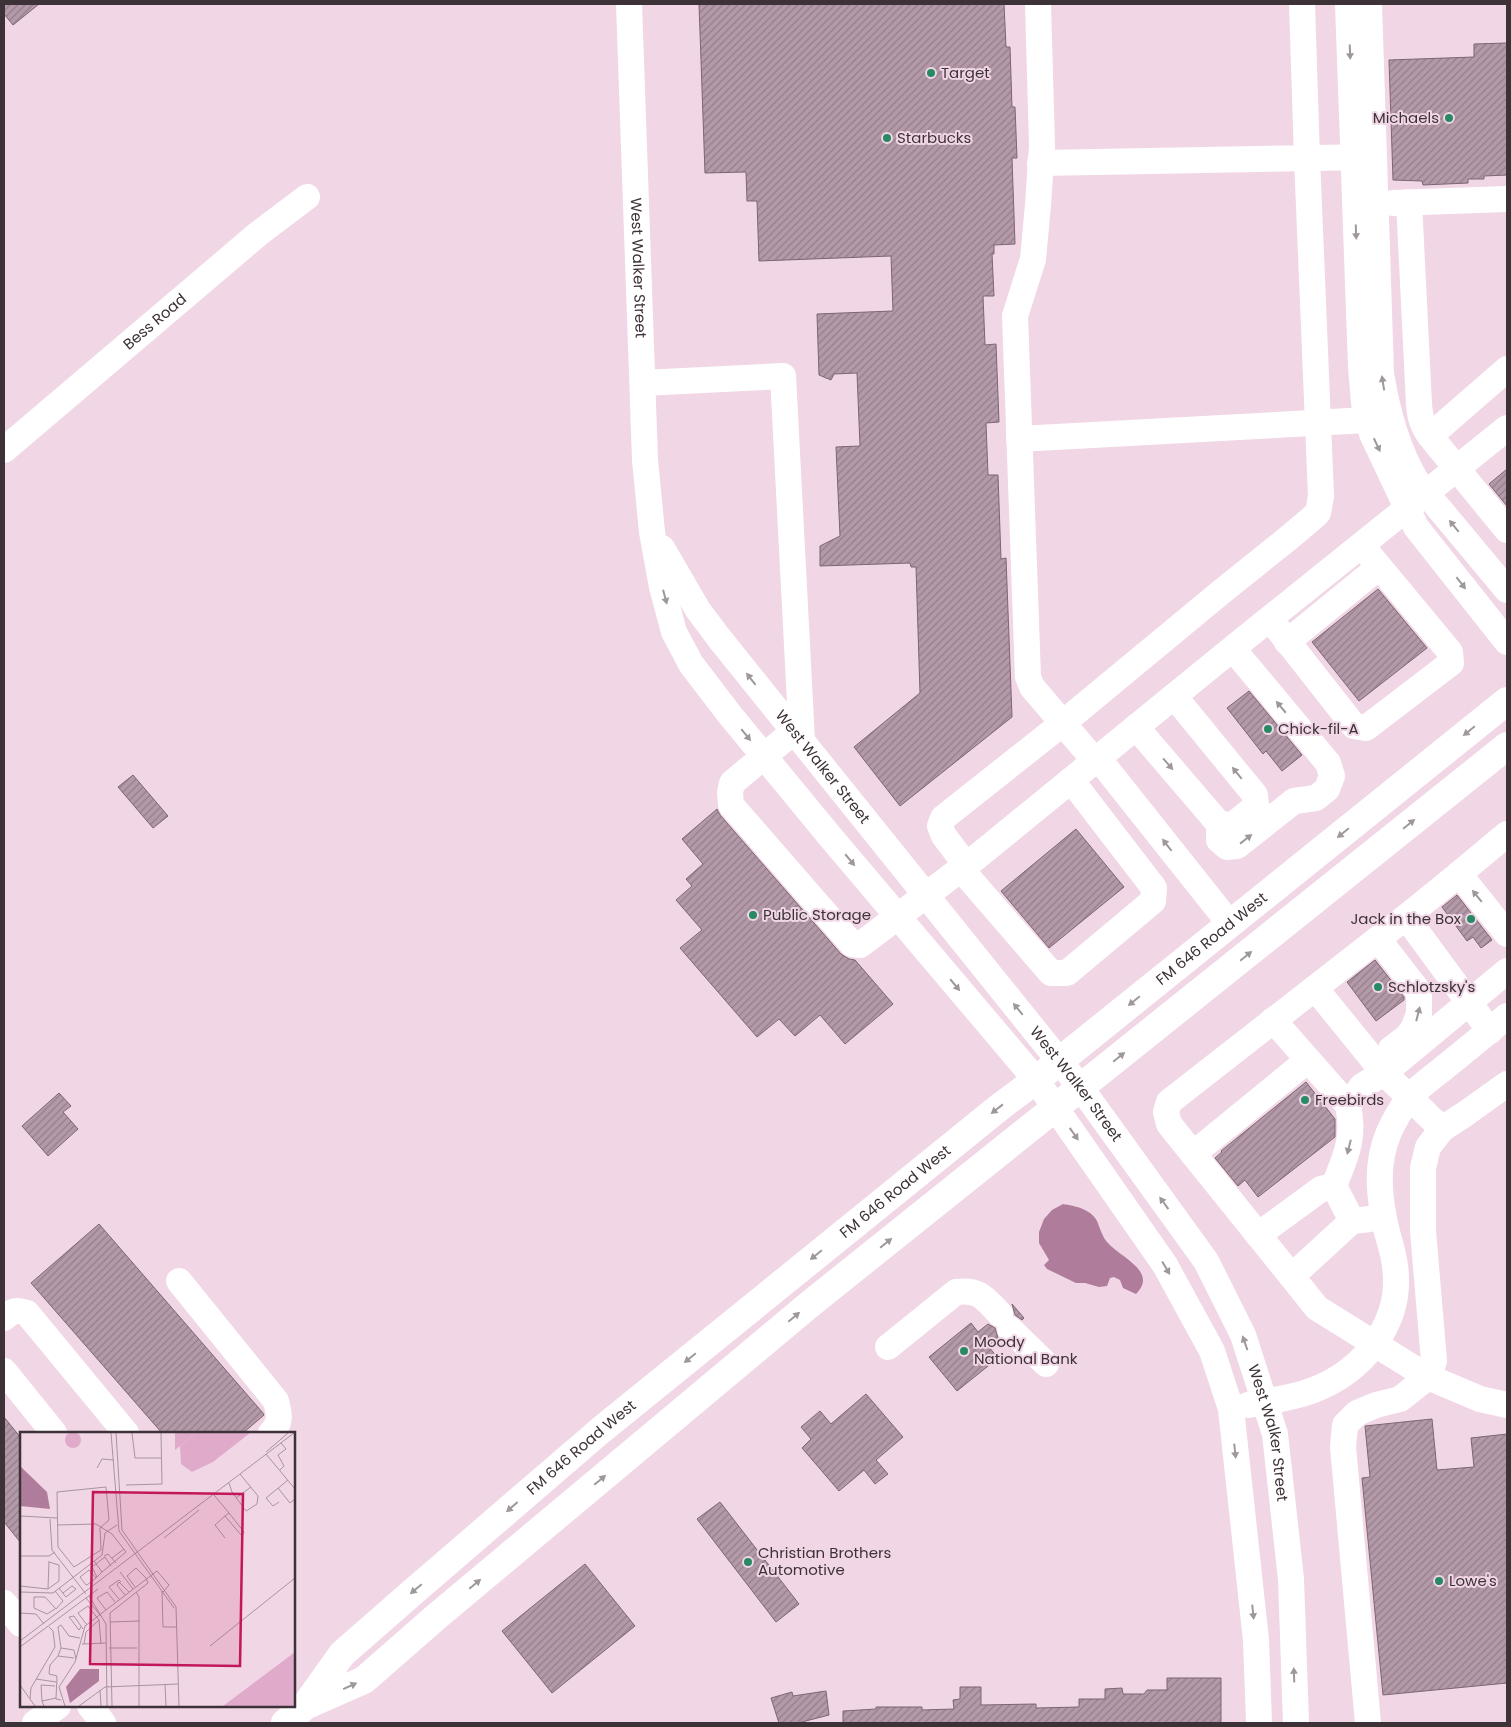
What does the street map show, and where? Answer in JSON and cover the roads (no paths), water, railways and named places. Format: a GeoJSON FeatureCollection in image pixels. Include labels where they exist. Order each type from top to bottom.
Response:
{"type":"FeatureCollection","features":[{"type":"Feature","properties":{"kind":"main road","name":"FM 646 Road West"},"geometry":{"type":"LineString","coordinates":[[292,1713],[342,1654],[586,1443],[1001,1106],[1060,1061],[1507,701]]}},
{"type":"Feature","properties":{"kind":"main road","name":"FM 646 Road West"},"geometry":{"type":"LineString","coordinates":[[292,1713],[364,1680],[436,1617],[810,1304],[1507,746]]}},
{"type":"Feature","properties":{"kind":"street","name":"West Walker Street"},"geometry":{"type":"LineString","coordinates":[[629,4],[646,460],[652,532],[662,587],[674,632],[691,664],[763,756],[1036,1080],[1165,1265],[1212,1350],[1230,1409],[1256,1640],[1259,1723]]}},
{"type":"Feature","properties":{"kind":"street"},"geometry":{"type":"LineString","coordinates":[[1038,4],[1042,146],[1033,259],[1015,316],[1028,677],[1032,687],[1096,759],[1230,924]]}},
{"type":"Feature","properties":{"kind":"street"},"geometry":{"type":"LineString","coordinates":[[1071,780],[1154,888],[1153,900],[1067,973],[1052,972],[964,867],[944,836],[940,826],[943,818],[1063,723],[1318,513],[1321,496],[1302,4]]}},
{"type":"Feature","properties":{"kind":"street"},"geometry":{"type":"LineString","coordinates":[[1348,4],[1364,157]]}},
{"type":"Feature","properties":{"kind":"street"},"geometry":{"type":"LineString","coordinates":[[1369,4],[1364,157],[1365,204],[1361,367],[1364,403],[1368,420],[1372,434],[1417,501],[1507,590]]}},
{"type":"Feature","properties":{"kind":"street"},"geometry":{"type":"LineString","coordinates":[[1040,163],[1364,157]]}},
{"type":"Feature","properties":{"kind":"street","name":"Bess Road"},"geometry":{"type":"LineString","coordinates":[[4,450],[258,234],[307,197]]}},
{"type":"Feature","properties":{"kind":"street"},"geometry":{"type":"LineString","coordinates":[[1365,204],[1507,199]]}},
{"type":"Feature","properties":{"kind":"street"},"geometry":{"type":"LineString","coordinates":[[1409,202],[1419,411],[1423,426],[1507,530]]}},
{"type":"Feature","properties":{"kind":"street"},"geometry":{"type":"LineString","coordinates":[[1365,204],[1385,399],[1394,432],[1406,464],[1417,482],[1416,527],[1507,642]]}},
{"type":"Feature","properties":{"kind":"street"},"geometry":{"type":"LineString","coordinates":[[1430,436],[1507,369]]}},
{"type":"Feature","properties":{"kind":"street"},"geometry":{"type":"LineString","coordinates":[[643,383],[784,376],[798,737],[763,756],[732,783],[730,793],[731,805],[852,944],[860,945],[964,867],[1507,428]]}},
{"type":"Feature","properties":{"kind":"street"},"geometry":{"type":"LineString","coordinates":[[1019,439],[1368,420]]}},
{"type":"Feature","properties":{"kind":"street","name":"West Walker Street"},"geometry":{"type":"LineString","coordinates":[[652,532],[698,610],[798,737],[1060,1061],[1206,1261],[1243,1335],[1275,1434],[1291,1579],[1296,1723]]}},
{"type":"Feature","properties":{"kind":"street"},"geometry":{"type":"LineString","coordinates":[[1270,619],[1354,726],[1366,728],[1451,663],[1450,652],[1362,546]]}},
{"type":"Feature","properties":{"kind":"street"},"geometry":{"type":"LineString","coordinates":[[1287,642],[1379,567]]}},
{"type":"Feature","properties":{"kind":"street"},"geometry":{"type":"LineString","coordinates":[[1136,727],[1219,824],[1219,840],[1227,847],[1237,846],[1294,801],[1316,798],[1327,789],[1332,776],[1328,763],[1232,649]]}},
{"type":"Feature","properties":{"kind":"street"},"geometry":{"type":"LineString","coordinates":[[1174,696],[1255,795],[1256,806],[1233,825],[1219,824]]}},
{"type":"Feature","properties":{"kind":"street"},"geometry":{"type":"LineString","coordinates":[[1507,834],[1406,917],[1169,1102],[1166,1112],[1169,1124],[1317,1308],[1428,1377],[1480,1400],[1507,1404]]}},
{"type":"Feature","properties":{"kind":"street"},"geometry":{"type":"LineString","coordinates":[[1466,868],[1507,906]]}},
{"type":"Feature","properties":{"kind":"street"},"geometry":{"type":"LineString","coordinates":[[1466,868],[1507,934]]}},
{"type":"Feature","properties":{"kind":"street"},"geometry":{"type":"LineString","coordinates":[[1154,888],[1168,889],[1191,875]]}},
{"type":"Feature","properties":{"kind":"street"},"geometry":{"type":"LineString","coordinates":[[1230,1409],[1310,1391],[1333,1381],[1364,1358],[1376,1343],[1390,1316],[1395,1292],[1395,1266],[1383,1217],[1379,1191],[1382,1152],[1389,1132],[1409,1098],[1428,1080],[1498,1024],[1469,1003],[1406,917]]}},
{"type":"Feature","properties":{"kind":"street"},"geometry":{"type":"LineString","coordinates":[[1348,1105],[1362,1086],[1408,1036],[1420,1013],[1419,992],[1414,983],[1378,939]]}},
{"type":"Feature","properties":{"kind":"street"},"geometry":{"type":"LineString","coordinates":[[1380,1068],[1469,1003],[1507,971]]}},
{"type":"Feature","properties":{"kind":"street"},"geometry":{"type":"LineString","coordinates":[[1315,988],[1380,1068],[1442,1128]]}},
{"type":"Feature","properties":{"kind":"street"},"geometry":{"type":"LineString","coordinates":[[1273,1020],[1348,1105],[1351,1136],[1346,1156],[1334,1186],[1352,1221]]}},
{"type":"Feature","properties":{"kind":"street"},"geometry":{"type":"LineString","coordinates":[[1193,1154],[1308,1060]]}},
{"type":"Feature","properties":{"kind":"street"},"geometry":{"type":"LineString","coordinates":[[1368,1723],[1343,1447],[1345,1425],[1357,1413],[1376,1405],[1400,1399],[1428,1377],[1434,1361],[1423,1231],[1423,1168],[1428,1146],[1442,1128],[1466,1114],[1507,1084]]}},
{"type":"Feature","properties":{"kind":"street"},"geometry":{"type":"LineString","coordinates":[[1258,1235],[1321,1189],[1334,1186]]}},
{"type":"Feature","properties":{"kind":"street"},"geometry":{"type":"LineString","coordinates":[[1292,1276],[1352,1221],[1383,1217]]}},
{"type":"Feature","properties":{"kind":"street"},"geometry":{"type":"LineString","coordinates":[[179,1281],[276,1401],[280,1417],[272,1432]]}},
{"type":"Feature","properties":{"kind":"street"},"geometry":{"type":"LineString","coordinates":[[888,1347],[956,1292],[970,1290],[981,1295],[1046,1364]]}},
{"type":"Feature","properties":{"kind":"street"},"geometry":{"type":"LineString","coordinates":[[4,1318],[12,1311],[28,1313],[125,1432]]}},
{"type":"Feature","properties":{"kind":"street"},"geometry":{"type":"LineString","coordinates":[[4,1371],[53,1432]]}},
{"type":"Feature","properties":{"kind":"street"},"geometry":{"type":"LineString","coordinates":[[4,1603],[20,1623]]}},
{"type":"Feature","properties":{"kind":"street"},"geometry":{"type":"LineString","coordinates":[[35,1723],[57,1707]]}},
{"type":"Feature","properties":{"kind":"street"},"geometry":{"type":"LineString","coordinates":[[91,1707],[103,1723]]}},
{"type":"Feature","properties":{"kind":"place","name":"Target"},"geometry":{"type":"Point","coordinates":[931,73]}},
{"type":"Feature","properties":{"kind":"place","name":"Michaels"},"geometry":{"type":"Point","coordinates":[1449,118]}},
{"type":"Feature","properties":{"kind":"place","name":"Starbucks"},"geometry":{"type":"Point","coordinates":[887,138]}},
{"type":"Feature","properties":{"kind":"place","name":"Chick-fil-A"},"geometry":{"type":"Point","coordinates":[1268,729]}},
{"type":"Feature","properties":{"kind":"place","name":"Public Storage"},"geometry":{"type":"Point","coordinates":[753,915]}},
{"type":"Feature","properties":{"kind":"place","name":"Jack in the Box"},"geometry":{"type":"Point","coordinates":[1471,919]}},
{"type":"Feature","properties":{"kind":"place","name":"Schlotzsky's"},"geometry":{"type":"Point","coordinates":[1378,987]}},
{"type":"Feature","properties":{"kind":"place","name":"Freebirds"},"geometry":{"type":"Point","coordinates":[1305,1100]}},
{"type":"Feature","properties":{"kind":"place","name":"Moody National Bank"},"geometry":{"type":"Point","coordinates":[964,1351]}},
{"type":"Feature","properties":{"kind":"place","name":"Christian Brothers Automotive"},"geometry":{"type":"Point","coordinates":[748,1562]}},
{"type":"Feature","properties":{"kind":"place","name":"Lowe's"},"geometry":{"type":"Point","coordinates":[1439,1581]}}]}
